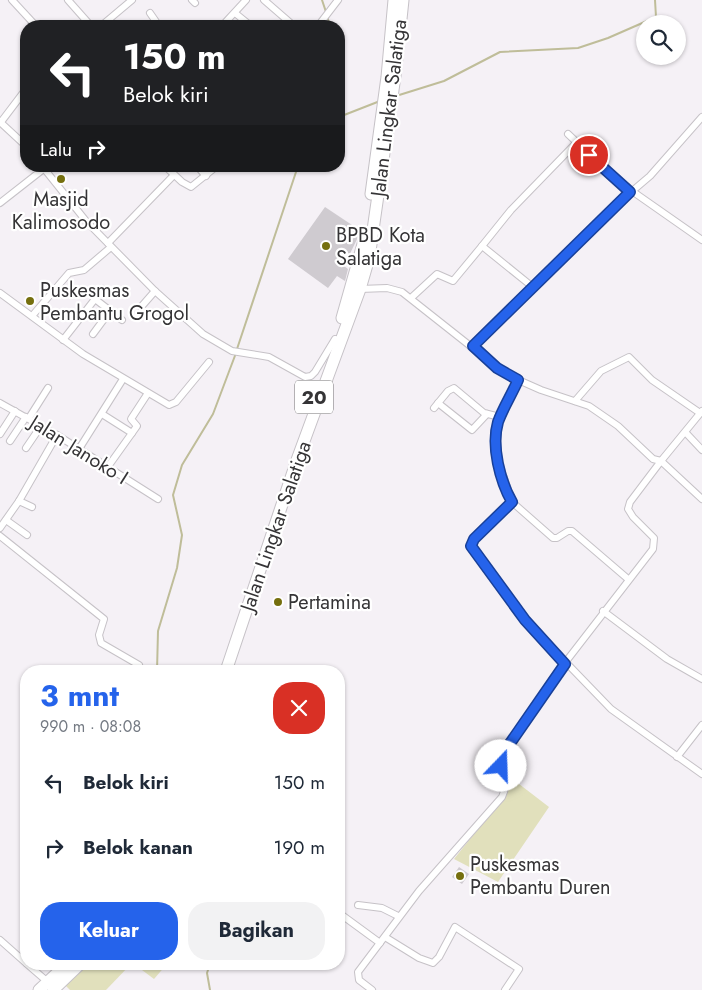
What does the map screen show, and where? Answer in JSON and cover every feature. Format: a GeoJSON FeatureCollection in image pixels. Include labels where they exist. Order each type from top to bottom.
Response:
{"type":"FeatureCollection","features":[{"type":"Feature","properties":{"kind":"highway","name":"Jalan Lingkar Salatiga"},"geometry":{"type":"LineString","coordinates":[[391,76],[394,0]]}},
{"type":"Feature","properties":{"kind":"highway","name":"Jalan Lingkar Salatiga"},"geometry":{"type":"LineString","coordinates":[[228,665],[349,309],[365,240],[403,0]]}},
{"type":"Feature","properties":{"kind":"highway","name":"Jalan Lingkar Salatiga"},"geometry":{"type":"LineString","coordinates":[[349,309],[360,289],[372,242],[385,116]]}},
{"type":"Feature","properties":{"kind":"highway","name":"Jalan Lingkar Salatiga"},"geometry":{"type":"LineString","coordinates":[[220,665],[290,460],[339,340]]}},
{"type":"Feature","properties":{"kind":"highway"},"geometry":{"type":"LineString","coordinates":[[50,988],[63,970]]}},
{"type":"Feature","properties":{"kind":"highway"},"geometry":{"type":"LineString","coordinates":[[50,988],[72,970]]}},
{"type":"Feature","properties":{"kind":"street"},"geometry":{"type":"LineString","coordinates":[[12,0],[30,20]]}},
{"type":"Feature","properties":{"kind":"street"},"geometry":{"type":"LineString","coordinates":[[68,0],[86,20]]}},
{"type":"Feature","properties":{"kind":"street"},"geometry":{"type":"LineString","coordinates":[[108,20],[131,0]]}},
{"type":"Feature","properties":{"kind":"street"},"geometry":{"type":"LineString","coordinates":[[228,20],[246,0]]}},
{"type":"Feature","properties":{"kind":"street"},"geometry":{"type":"LineString","coordinates":[[264,0],[287,20]]}},
{"type":"Feature","properties":{"kind":"street"},"geometry":{"type":"LineString","coordinates":[[323,20],[338,0]]}},
{"type":"Feature","properties":{"kind":"street"},"geometry":{"type":"LineString","coordinates":[[150,13],[155,20]]}},
{"type":"Feature","properties":{"kind":"street"},"geometry":{"type":"LineString","coordinates":[[235,13],[244,20]]}},
{"type":"Feature","properties":{"kind":"street"},"geometry":{"type":"LineString","coordinates":[[20,96],[0,122],[20,140]]}},
{"type":"Feature","properties":{"kind":"street"},"geometry":{"type":"LineString","coordinates":[[473,346],[700,126],[702,117]]}},
{"type":"Feature","properties":{"kind":"street"},"geometry":{"type":"LineString","coordinates":[[568,134],[631,192],[702,240]]}},
{"type":"Feature","properties":{"kind":"street"},"geometry":{"type":"LineString","coordinates":[[411,298],[437,274],[453,281],[511,210],[576,143]]}},
{"type":"Feature","properties":{"kind":"street"},"geometry":{"type":"LineString","coordinates":[[0,203],[38,172]]}},
{"type":"Feature","properties":{"kind":"street"},"geometry":{"type":"LineString","coordinates":[[48,172],[74,207],[156,291],[203,334],[232,352],[270,357],[305,377],[311,376],[339,340]]}},
{"type":"Feature","properties":{"kind":"street"},"geometry":{"type":"LineString","coordinates":[[171,172],[191,187],[210,172]]}},
{"type":"Feature","properties":{"kind":"street"},"geometry":{"type":"LineString","coordinates":[[202,172],[206,176]]}},
{"type":"Feature","properties":{"kind":"street"},"geometry":{"type":"LineString","coordinates":[[32,316],[69,273],[84,270],[110,245],[174,175]]}},
{"type":"Feature","properties":{"kind":"street"},"geometry":{"type":"LineString","coordinates":[[482,246],[534,288]]}},
{"type":"Feature","properties":{"kind":"street"},"geometry":{"type":"LineString","coordinates":[[63,340],[103,289]]}},
{"type":"Feature","properties":{"kind":"street"},"geometry":{"type":"LineString","coordinates":[[360,289],[393,289],[411,298],[473,346],[497,368],[518,380],[575,401],[608,418],[628,434],[653,459],[661,462],[702,499]]}},
{"type":"Feature","properties":{"kind":"street"},"geometry":{"type":"LineString","coordinates":[[141,307],[156,291]]}},
{"type":"Feature","properties":{"kind":"street"},"geometry":{"type":"LineString","coordinates":[[0,293],[24,309],[63,340],[123,379],[169,405],[174,404],[209,362]]}},
{"type":"Feature","properties":{"kind":"street"},"geometry":{"type":"LineString","coordinates":[[95,298],[122,320]]}},
{"type":"Feature","properties":{"kind":"street"},"geometry":{"type":"LineString","coordinates":[[93,334],[110,311]]}},
{"type":"Feature","properties":{"kind":"street"},"geometry":{"type":"LineString","coordinates":[[372,990],[360,982],[357,974],[385,937],[398,916],[502,797],[506,785],[500,763],[504,752],[603,611],[654,545],[654,538],[631,515],[628,506],[701,412],[652,380],[629,356],[600,371],[575,401]]}},
{"type":"Feature","properties":{"kind":"street"},"geometry":{"type":"LineString","coordinates":[[79,448],[123,379]]}},
{"type":"Feature","properties":{"kind":"street"},"geometry":{"type":"LineString","coordinates":[[518,380],[500,417],[496,431],[497,450],[506,487],[512,502],[555,538],[569,530],[573,531],[628,579]]}},
{"type":"Feature","properties":{"kind":"street"},"geometry":{"type":"LineString","coordinates":[[10,441],[48,388]]}},
{"type":"Feature","properties":{"kind":"street"},"geometry":{"type":"LineString","coordinates":[[487,414],[472,430],[436,405],[448,391],[454,388],[487,414],[500,417]]}},
{"type":"Feature","properties":{"kind":"street"},"geometry":{"type":"LineString","coordinates":[[108,468],[137,424],[131,419],[148,393]]}},
{"type":"Feature","properties":{"kind":"street","name":"Jalan Janoko I"},"geometry":{"type":"LineString","coordinates":[[0,403],[79,448],[158,499]]}},
{"type":"Feature","properties":{"kind":"street"},"geometry":{"type":"LineString","coordinates":[[0,434],[15,411]]}},
{"type":"Feature","properties":{"kind":"street"},"geometry":{"type":"LineString","coordinates":[[102,414],[132,433]]}},
{"type":"Feature","properties":{"kind":"street"},"geometry":{"type":"LineString","coordinates":[[26,448],[41,426]]}},
{"type":"Feature","properties":{"kind":"street"},"geometry":{"type":"LineString","coordinates":[[686,433],[702,450]]}},
{"type":"Feature","properties":{"kind":"street"},"geometry":{"type":"LineString","coordinates":[[0,528],[19,501],[57,435]]}},
{"type":"Feature","properties":{"kind":"street"},"geometry":{"type":"LineString","coordinates":[[19,501],[32,508]]}},
{"type":"Feature","properties":{"kind":"street"},"geometry":{"type":"LineString","coordinates":[[512,502],[474,539],[471,546],[525,620],[565,664],[592,686],[615,713],[702,774]]}},
{"type":"Feature","properties":{"kind":"street"},"geometry":{"type":"LineString","coordinates":[[6,520],[27,536]]}},
{"type":"Feature","properties":{"kind":"street"},"geometry":{"type":"LineString","coordinates":[[0,536],[96,611],[105,622],[99,635],[101,643],[139,665]]}},
{"type":"Feature","properties":{"kind":"street"},"geometry":{"type":"LineString","coordinates":[[603,611],[667,659],[702,679]]}},
{"type":"Feature","properties":{"kind":"street"},"geometry":{"type":"LineString","coordinates":[[677,756],[702,725]]}},
{"type":"Feature","properties":{"kind":"street"},"geometry":{"type":"LineString","coordinates":[[358,905],[382,908],[398,916]]}},
{"type":"Feature","properties":{"kind":"street"},"geometry":{"type":"LineString","coordinates":[[345,917],[380,943]]}},
{"type":"Feature","properties":{"kind":"street"},"geometry":{"type":"LineString","coordinates":[[385,937],[419,958],[433,962],[439,957],[454,927],[519,969],[505,990]]}},
{"type":"Feature","properties":{"kind":"street"},"geometry":{"type":"LineString","coordinates":[[0,940],[20,958]]}},
{"type":"Feature","properties":{"kind":"street"},"geometry":{"type":"LineString","coordinates":[[33,970],[50,988]]}},
{"type":"Feature","properties":{"kind":"green space"},"geometry":{"type":"Polygon","coordinates":[[[510,777],[549,807],[498,882],[454,859],[506,794],[510,777]]]}},
{"type":"Feature","properties":{"kind":"green space"},"geometry":{"type":"Polygon","coordinates":[[[83,970],[125,970],[106,990],[70,990],[65,985],[83,970]]]}},
{"type":"Feature","properties":{"kind":"green space"},"geometry":{"type":"Polygon","coordinates":[[[142,970],[162,970],[154,979],[142,970]]]}},
{"type":"Feature","properties":{"kind":"building","name":"BPBD Kota Salatiga"},"geometry":{"type":"Polygon","coordinates":[[[325,207],[361,231],[344,266],[348,269],[345,281],[337,276],[328,288],[288,259],[325,207]]]}},
{"type":"Feature","properties":{"kind":"building","name":"Puskesmas Pembantu Duren"},"geometry":{"type":"Polygon","coordinates":[[[459,867],[469,874],[462,884],[452,877],[459,867]]]}},
{"type":"Feature","properties":{"kind":"waterway"},"geometry":{"type":"LineString","coordinates":[[322,0],[326,12]]}},
{"type":"Feature","properties":{"kind":"waterway"},"geometry":{"type":"LineString","coordinates":[[396,96],[444,81],[500,52],[578,48],[608,38],[656,17],[655,0]]}},
{"type":"Feature","properties":{"kind":"waterway"},"geometry":{"type":"LineString","coordinates":[[327,16],[328,20]]}},
{"type":"Feature","properties":{"kind":"waterway"},"geometry":{"type":"LineString","coordinates":[[345,115],[380,101]]}},
{"type":"Feature","properties":{"kind":"waterway"},"geometry":{"type":"LineString","coordinates":[[237,349],[296,172]]}},
{"type":"Feature","properties":{"kind":"waterway"},"geometry":{"type":"LineString","coordinates":[[157,665],[158,631],[177,568],[182,535],[173,495],[182,465],[213,414],[236,353]]}},
{"type":"Feature","properties":{"kind":"waterway"},"geometry":{"type":"LineString","coordinates":[[208,970],[210,990]]}},
{"type":"Feature","properties":{"kind":"place","name":"Masjid Kalimosodo"},"geometry":{"type":"Point","coordinates":[61,179]}},
{"type":"Feature","properties":{"kind":"place","name":"BPBD Kota Salatiga"},"geometry":{"type":"Point","coordinates":[326,246]}},
{"type":"Feature","properties":{"kind":"place","name":"Puskesmas Pembantu Grogol"},"geometry":{"type":"Point","coordinates":[30,301]}},
{"type":"Feature","properties":{"kind":"place","name":"Pertamina"},"geometry":{"type":"Point","coordinates":[278,602]}},
{"type":"Feature","properties":{"kind":"place","name":"Puskesmas Pembantu Duren"},"geometry":{"type":"Point","coordinates":[460,876]}},
{"type":"Feature","properties":{"kind":"route"},"geometry":{"type":"LineString","coordinates":[[501,766],[500,763],[504,752],[554,677],[565,664],[525,620],[471,546],[472,541],[512,502],[507,493],[499,463],[496,431],[500,417],[518,380],[497,368],[473,346],[550,273],[630,192],[589,155]]}}]}
